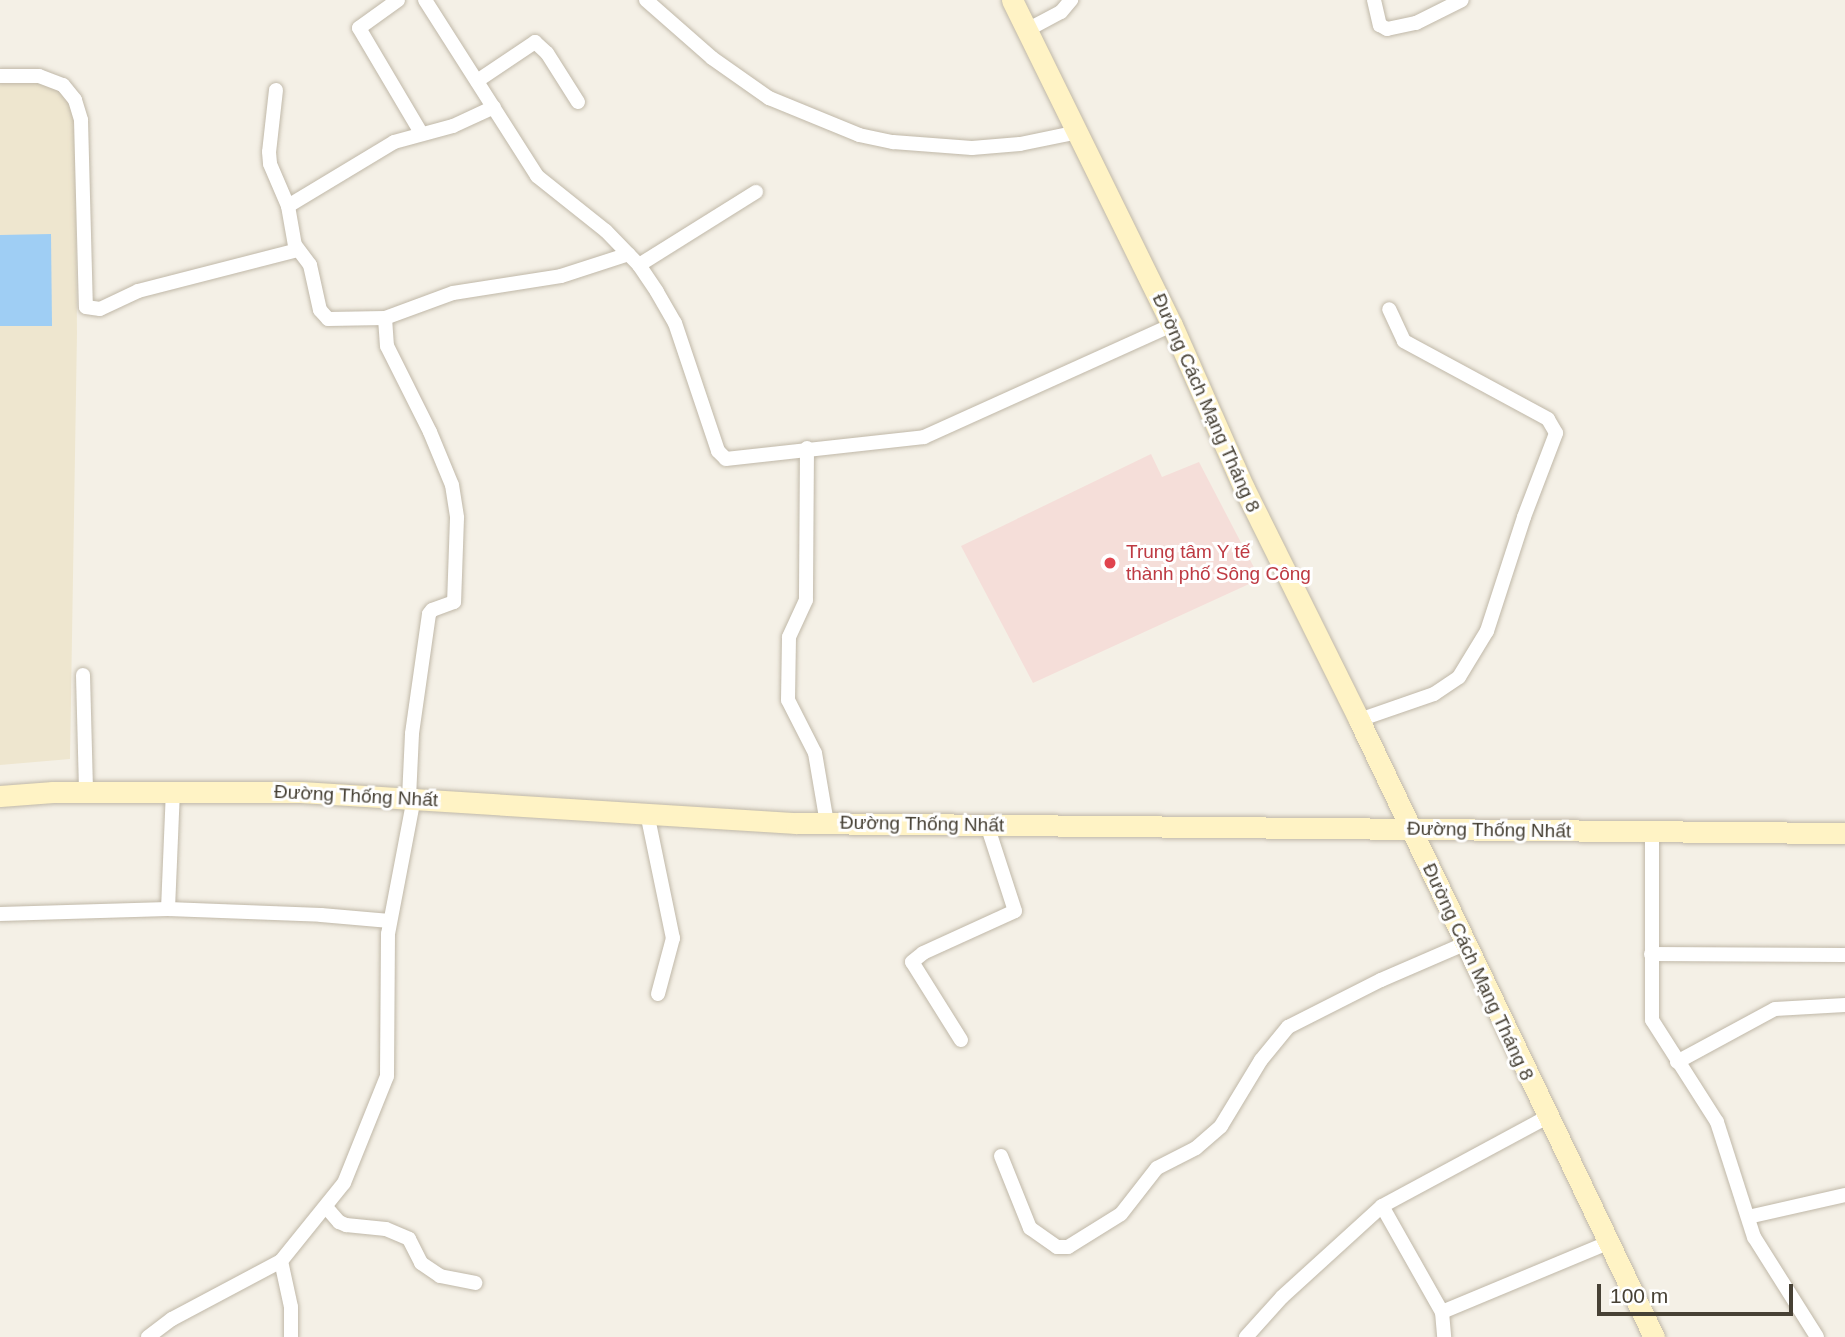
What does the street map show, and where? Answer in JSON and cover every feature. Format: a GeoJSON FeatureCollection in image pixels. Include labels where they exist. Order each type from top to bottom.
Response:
{"type":"FeatureCollection","features":[{"type":"Feature","properties":{"kind":"street"},"geometry":{"type":"LineString","coordinates":[[398,0],[359,28],[421,133]]}},
{"type":"Feature","properties":{"kind":"street"},"geometry":{"type":"LineString","coordinates":[[425,0],[537,176],[606,232],[639,265],[675,323],[720,456],[732,460],[807,448],[910,439],[933,434],[1172,325]]}},
{"type":"Feature","properties":{"kind":"street"},"geometry":{"type":"LineString","coordinates":[[646,0],[712,58],[769,98],[859,135],[893,142],[972,148],[1020,144],[1078,132]]}},
{"type":"Feature","properties":{"kind":"street","name":"Đường Cách Mạng Tháng 8"},"geometry":{"type":"LineString","coordinates":[[1012,0],[1172,325],[1244,488],[1412,829],[1464,944],[1654,1337]]}},
{"type":"Feature","properties":{"kind":"street"},"geometry":{"type":"LineString","coordinates":[[1027,30],[1061,12],[1071,0]]}},
{"type":"Feature","properties":{"kind":"street"},"geometry":{"type":"LineString","coordinates":[[1374,0],[1380,24],[1387,29],[1416,23],[1462,0]]}},
{"type":"Feature","properties":{"kind":"street"},"geometry":{"type":"LineString","coordinates":[[477,81],[535,42],[547,53],[578,102]]}},
{"type":"Feature","properties":{"kind":"street"},"geometry":{"type":"LineString","coordinates":[[0,76],[39,76],[63,85],[75,100],[81,120],[86,307],[100,309],[138,291],[298,250]]}},
{"type":"Feature","properties":{"kind":"street"},"geometry":{"type":"LineString","coordinates":[[276,90],[270,164],[288,206],[298,250],[310,265],[324,317],[332,320],[385,318],[453,293],[561,276],[629,254]]}},
{"type":"Feature","properties":{"kind":"street"},"geometry":{"type":"LineString","coordinates":[[288,206],[394,142],[453,126],[494,107]]}},
{"type":"Feature","properties":{"kind":"street"},"geometry":{"type":"LineString","coordinates":[[639,265],[756,192]]}},
{"type":"Feature","properties":{"kind":"street"},"geometry":{"type":"LineString","coordinates":[[1359,720],[1434,694],[1460,677],[1487,631],[1524,517],[1556,433],[1548,419],[1404,341],[1389,309]]}},
{"type":"Feature","properties":{"kind":"street"},"geometry":{"type":"LineString","coordinates":[[148,1337],[172,1319],[281,1261],[344,1183],[387,1076],[390,921],[411,798],[412,734],[429,614],[432,610],[454,602],[457,518],[452,485],[430,432],[387,346],[385,318]]}},
{"type":"Feature","properties":{"kind":"street"},"geometry":{"type":"LineString","coordinates":[[807,448],[806,600],[789,637],[788,700],[815,753],[827,823]]}},
{"type":"Feature","properties":{"kind":"street"},"geometry":{"type":"LineString","coordinates":[[83,675],[86,792]]}},
{"type":"Feature","properties":{"kind":"street","name":"Đường Thống Nhất"},"geometry":{"type":"LineString","coordinates":[[0,796],[86,792],[301,792],[827,823],[1845,833]]}},
{"type":"Feature","properties":{"kind":"street"},"geometry":{"type":"LineString","coordinates":[[168,909],[173,792]]}},
{"type":"Feature","properties":{"kind":"street"},"geometry":{"type":"LineString","coordinates":[[647,813],[673,937],[658,994]]}},
{"type":"Feature","properties":{"kind":"street"},"geometry":{"type":"LineString","coordinates":[[961,1040],[912,962],[923,953],[1015,911],[987,825]]}},
{"type":"Feature","properties":{"kind":"street"},"geometry":{"type":"LineString","coordinates":[[1652,831],[1651,1020],[1717,1122],[1759,1247],[1817,1337]]}},
{"type":"Feature","properties":{"kind":"street"},"geometry":{"type":"LineString","coordinates":[[0,914],[168,909],[321,915],[390,921]]}},
{"type":"Feature","properties":{"kind":"street"},"geometry":{"type":"LineString","coordinates":[[1001,1156],[1030,1228],[1057,1247],[1068,1247],[1121,1213],[1157,1168],[1196,1148],[1221,1126],[1261,1060],[1288,1027],[1381,980],[1464,944]]}},
{"type":"Feature","properties":{"kind":"street"},"geometry":{"type":"LineString","coordinates":[[1651,954],[1845,955]]}},
{"type":"Feature","properties":{"kind":"street"},"geometry":{"type":"LineString","coordinates":[[1677,1062],[1775,1009],[1845,1005]]}},
{"type":"Feature","properties":{"kind":"street"},"geometry":{"type":"LineString","coordinates":[[1246,1337],[1282,1297],[1382,1206],[1547,1117]]}},
{"type":"Feature","properties":{"kind":"street"},"geometry":{"type":"LineString","coordinates":[[1748,1217],[1845,1195]]}},
{"type":"Feature","properties":{"kind":"street"},"geometry":{"type":"LineString","coordinates":[[1382,1206],[1442,1312],[1444,1337]]}},
{"type":"Feature","properties":{"kind":"street"},"geometry":{"type":"LineString","coordinates":[[326,1207],[346,1225],[386,1229],[409,1239],[421,1263],[440,1276],[475,1283]]}},
{"type":"Feature","properties":{"kind":"street"},"geometry":{"type":"LineString","coordinates":[[1442,1312],[1608,1243]]}},
{"type":"Feature","properties":{"kind":"street"},"geometry":{"type":"LineString","coordinates":[[281,1261],[291,1307],[291,1337]]}},
{"type":"Feature","properties":{"kind":"shaded area"},"geometry":{"type":"Polygon","coordinates":[[[0,79],[37,79],[67,95],[75,115],[77,333],[70,759],[0,765],[0,79]]]}},
{"type":"Feature","properties":{"kind":"shaded area","name":"Trung tâm Y tế thành phố Sông Công"},"geometry":{"type":"Polygon","coordinates":[[[1151,454],[1162,477],[1199,462],[1260,579],[1033,683],[961,546],[1151,454]]]}},
{"type":"Feature","properties":{"kind":"water"},"geometry":{"type":"Polygon","coordinates":[[[51,234],[52,326],[0,326],[0,235],[51,234]]]}},
{"type":"Feature","properties":{"kind":"place","name":"Trung tâm Y tế thành phố Sông Công"},"geometry":{"type":"Point","coordinates":[1110,563]}}]}
